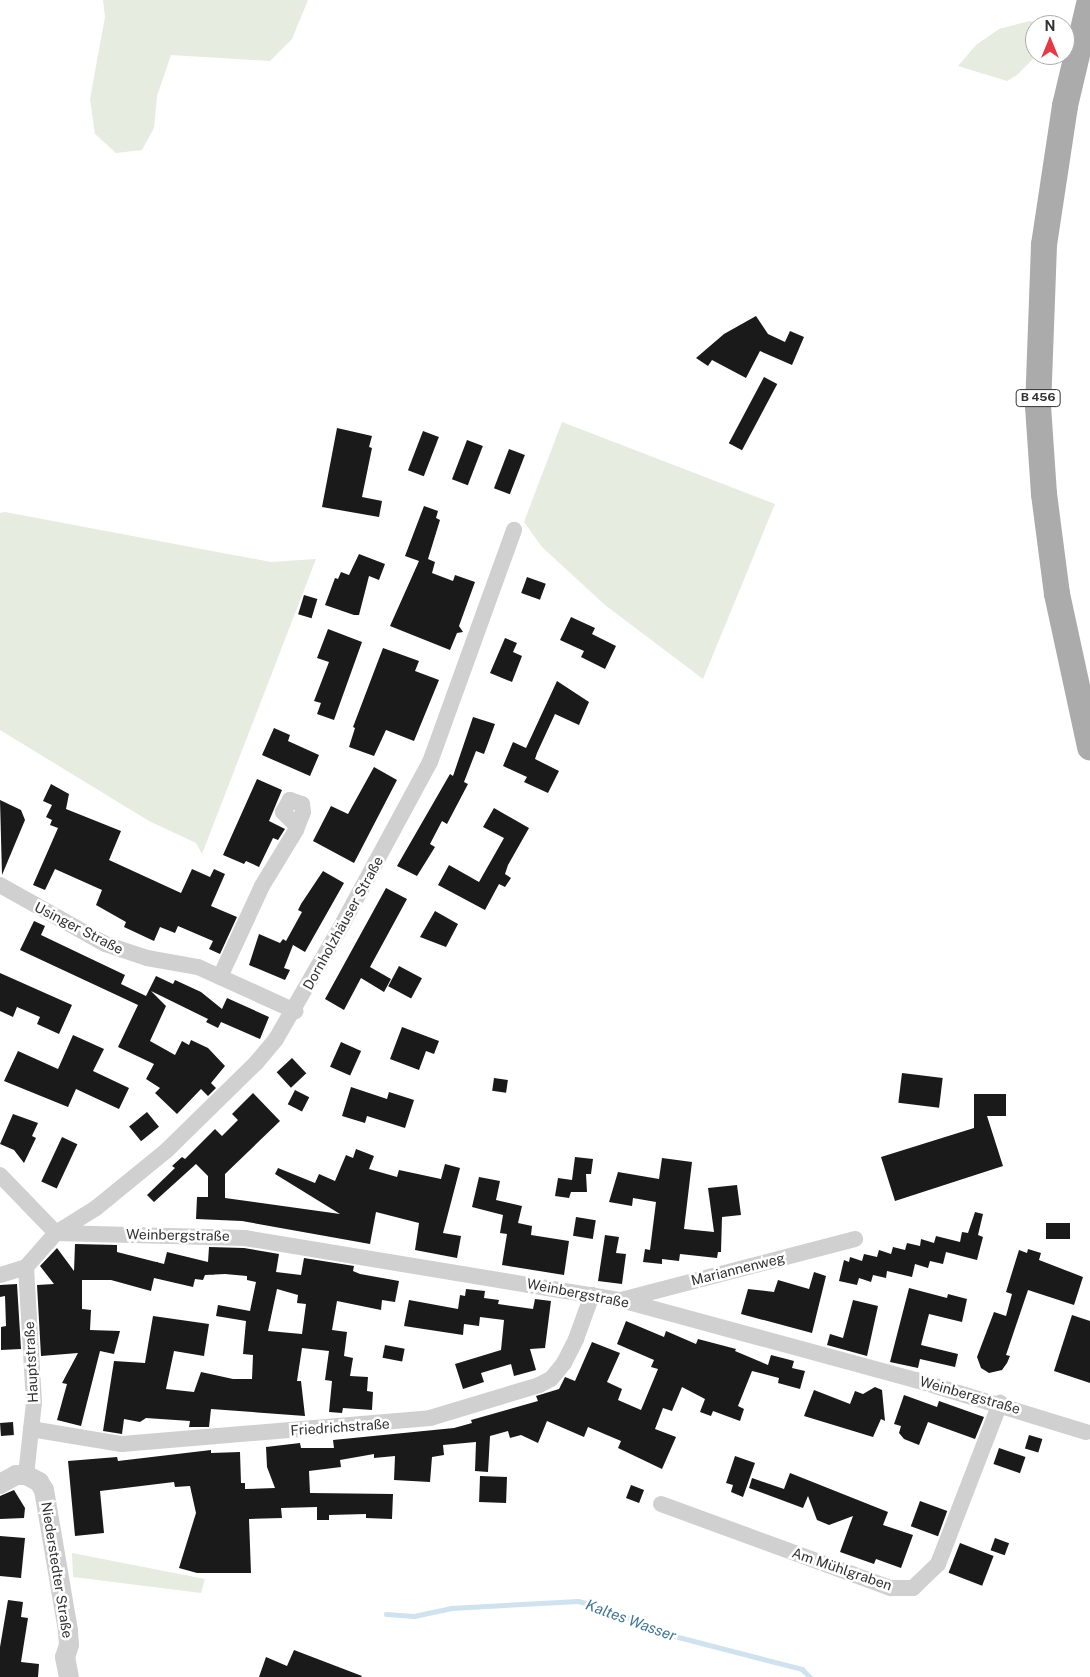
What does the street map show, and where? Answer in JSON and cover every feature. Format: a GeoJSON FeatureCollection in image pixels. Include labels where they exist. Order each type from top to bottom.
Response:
{"type":"FeatureCollection","features":[{"type":"Feature","properties":{"kind":"main road","name":"B 456"},"geometry":{"type":"LineString","coordinates":[[1090,0],[1078,48],[1054,167],[1044,245],[1038,406],[1044,494],[1058,594],[1090,747]]}},
{"type":"Feature","properties":{"kind":"street","name":"Dornholzhäuser Straße"},"geometry":{"type":"LineString","coordinates":[[56,1233],[96,1208],[166,1151],[256,1063],[295,1011],[430,762],[514,530]]}},
{"type":"Feature","properties":{"kind":"street"},"geometry":{"type":"LineString","coordinates":[[220,977],[262,886],[297,826]]}},
{"type":"Feature","properties":{"kind":"street","name":"Usinger Straße"},"geometry":{"type":"LineString","coordinates":[[0,885],[125,952],[183,963],[220,977],[295,1011]]}},
{"type":"Feature","properties":{"kind":"street"},"geometry":{"type":"LineString","coordinates":[[0,1175],[56,1233],[26,1267],[0,1275]]}},
{"type":"Feature","properties":{"kind":"street","name":"Weinbergstraße"},"geometry":{"type":"LineString","coordinates":[[56,1233],[245,1238],[620,1300],[1000,1404],[1086,1432]]}},
{"type":"Feature","properties":{"kind":"street","name":"Mariannenweg"},"geometry":{"type":"LineString","coordinates":[[620,1300],[856,1238]]}},
{"type":"Feature","properties":{"kind":"street","name":"Hauptstraße"},"geometry":{"type":"LineString","coordinates":[[26,1267],[34,1402],[26,1474]]}},
{"type":"Feature","properties":{"kind":"street","name":"Friedrichstraße"},"geometry":{"type":"LineString","coordinates":[[31,1429],[122,1444],[430,1418],[539,1385],[551,1378],[564,1363],[576,1339],[592,1295]]}},
{"type":"Feature","properties":{"kind":"street","name":"Am Mühlgraben"},"geometry":{"type":"LineString","coordinates":[[662,1504],[891,1588],[913,1588],[938,1564],[1000,1404]]}},
{"type":"Feature","properties":{"kind":"street"},"geometry":{"type":"LineString","coordinates":[[0,1484],[16,1475],[26,1474]]}},
{"type":"Feature","properties":{"kind":"street","name":"Niederstedter Straße"},"geometry":{"type":"LineString","coordinates":[[26,1474],[39,1482],[47,1504],[69,1644],[77,1657],[81,1677]]}},
{"type":"Feature","properties":{"kind":"street","name":"Niederstedter Straße"},"geometry":{"type":"LineString","coordinates":[[69,1644],[65,1657],[69,1677]]}},
{"type":"Feature","properties":{"kind":"shaded area"},"geometry":{"type":"Polygon","coordinates":[[[103,0],[308,0],[292,39],[270,61],[171,55],[157,96],[154,128],[142,150],[116,153],[95,134],[90,99],[105,17],[103,0]]]}},
{"type":"Feature","properties":{"kind":"shaded area"},"geometry":{"type":"Polygon","coordinates":[[[1025,22],[1025,65],[1027,65],[1017,75],[1007,81],[958,66],[976,45],[999,29],[1025,22]]]}},
{"type":"Feature","properties":{"kind":"shaded area"},"geometry":{"type":"Polygon","coordinates":[[[562,422],[775,504],[703,679],[605,605],[542,547],[524,522],[562,422]]]}},
{"type":"Feature","properties":{"kind":"shaded area"},"geometry":{"type":"Polygon","coordinates":[[[5,512],[271,562],[316,559],[202,854],[196,843],[149,821],[0,730],[0,513],[5,512]]]}},
{"type":"Feature","properties":{"kind":"shaded area"},"geometry":{"type":"Polygon","coordinates":[[[72,1553],[205,1579],[201,1593],[73,1577],[72,1553]]]}},
{"type":"Feature","properties":{"kind":"building"},"geometry":{"type":"Polygon","coordinates":[[[756,316],[768,334],[785,342],[790,331],[804,337],[792,365],[760,351],[746,378],[712,360],[708,366],[696,358],[724,334],[756,316]]]}},
{"type":"Feature","properties":{"kind":"building"},"geometry":{"type":"Polygon","coordinates":[[[764,377],[777,384],[742,450],[729,443],[764,377]]]}},
{"type":"Feature","properties":{"kind":"building"},"geometry":{"type":"Polygon","coordinates":[[[337,428],[372,436],[369,447],[372,448],[362,497],[382,501],[379,517],[322,507],[337,428]]]}},
{"type":"Feature","properties":{"kind":"building"},"geometry":{"type":"Polygon","coordinates":[[[423,431],[439,437],[424,476],[408,470],[423,431]]]}},
{"type":"Feature","properties":{"kind":"building"},"geometry":{"type":"Polygon","coordinates":[[[467,440],[483,446],[468,485],[452,479],[467,440]]]}},
{"type":"Feature","properties":{"kind":"building"},"geometry":{"type":"Polygon","coordinates":[[[509,449],[525,455],[510,494],[494,488],[509,449]]]}},
{"type":"Feature","properties":{"kind":"building"},"geometry":{"type":"Polygon","coordinates":[[[424,506],[438,511],[436,518],[440,520],[428,559],[435,562],[432,573],[453,581],[455,575],[475,582],[459,626],[463,632],[457,633],[450,650],[390,626],[419,561],[405,556],[424,506]]]}},
{"type":"Feature","properties":{"kind":"building"},"geometry":{"type":"Polygon","coordinates":[[[359,554],[385,564],[379,580],[369,576],[359,615],[325,605],[335,578],[338,579],[341,572],[349,575],[359,554]]]}},
{"type":"Feature","properties":{"kind":"building"},"geometry":{"type":"Polygon","coordinates":[[[527,577],[546,584],[540,600],[521,593],[527,577]]]}},
{"type":"Feature","properties":{"kind":"building"},"geometry":{"type":"Polygon","coordinates":[[[304,595],[317,599],[312,618],[298,614],[304,595]]]}},
{"type":"Feature","properties":{"kind":"building"},"geometry":{"type":"Polygon","coordinates":[[[571,617],[595,628],[592,634],[616,646],[605,669],[581,657],[584,651],[560,640],[571,617]]]}},
{"type":"Feature","properties":{"kind":"building"},"geometry":{"type":"Polygon","coordinates":[[[328,629],[362,642],[334,720],[317,714],[321,703],[314,701],[329,662],[317,658],[328,629]]]}},
{"type":"Feature","properties":{"kind":"building"},"geometry":{"type":"Polygon","coordinates":[[[505,638],[517,643],[513,652],[522,656],[512,682],[490,673],[505,638]]]}},
{"type":"Feature","properties":{"kind":"building"},"geometry":{"type":"Polygon","coordinates":[[[383,648],[419,661],[415,671],[439,680],[414,741],[386,730],[374,756],[349,747],[355,728],[353,727],[383,648]]]}},
{"type":"Feature","properties":{"kind":"building"},"geometry":{"type":"Polygon","coordinates":[[[557,681],[589,702],[579,725],[555,714],[537,753],[535,759],[559,771],[548,793],[524,782],[527,777],[503,766],[513,742],[526,748],[557,681]]]}},
{"type":"Feature","properties":{"kind":"building"},"geometry":{"type":"Polygon","coordinates":[[[473,717],[495,724],[484,754],[476,751],[464,782],[468,784],[447,824],[442,821],[430,844],[435,847],[417,876],[397,866],[450,774],[453,776],[473,717]]]}},
{"type":"Feature","properties":{"kind":"building"},"geometry":{"type":"Polygon","coordinates":[[[274,728],[290,735],[288,741],[319,755],[310,776],[262,755],[274,728]]]}},
{"type":"Feature","properties":{"kind":"building"},"geometry":{"type":"Polygon","coordinates":[[[374,767],[397,780],[354,863],[313,841],[331,806],[348,814],[374,767]]]}},
{"type":"Feature","properties":{"kind":"building"},"geometry":{"type":"Polygon","coordinates":[[[257,779],[282,790],[269,821],[285,829],[278,840],[273,838],[259,867],[246,861],[244,864],[223,855],[257,779]]]}},
{"type":"Feature","properties":{"kind":"building"},"geometry":{"type":"Polygon","coordinates":[[[51,784],[69,794],[66,809],[121,831],[109,860],[181,893],[192,869],[210,877],[214,869],[225,874],[211,906],[237,917],[220,954],[209,949],[213,941],[178,926],[175,933],[160,927],[154,941],[124,927],[126,922],[96,905],[102,890],[55,869],[45,890],[33,885],[58,828],[50,825],[52,820],[46,817],[52,805],[43,801],[51,784]]]}},
{"type":"Feature","properties":{"kind":"building"},"geometry":{"type":"Polygon","coordinates":[[[0,800],[21,810],[25,820],[2,875],[0,800]]]}},
{"type":"Feature","properties":{"kind":"building"},"geometry":{"type":"Polygon","coordinates":[[[494,808],[529,828],[508,865],[505,874],[511,878],[505,887],[499,884],[485,910],[438,885],[449,865],[479,882],[504,838],[483,827],[494,808]]]}},
{"type":"Feature","properties":{"kind":"building"},"geometry":{"type":"Polygon","coordinates":[[[323,871],[344,883],[305,952],[288,942],[293,945],[284,968],[290,970],[285,980],[249,965],[259,934],[280,943],[283,939],[286,941],[302,912],[298,910],[301,904],[323,871]]]}},
{"type":"Feature","properties":{"kind":"building"},"geometry":{"type":"Polygon","coordinates":[[[386,888],[407,899],[370,967],[391,979],[384,992],[361,978],[344,1010],[325,999],[386,888]]]}},
{"type":"Feature","properties":{"kind":"building"},"geometry":{"type":"Polygon","coordinates":[[[435,911],[458,924],[446,947],[420,937],[435,911]]]}},
{"type":"Feature","properties":{"kind":"building"},"geometry":{"type":"Polygon","coordinates":[[[34,921],[45,926],[41,935],[125,975],[121,984],[146,996],[156,976],[173,984],[175,980],[201,992],[222,1009],[227,998],[269,1017],[260,1039],[221,1022],[218,1028],[206,1022],[208,1019],[151,991],[166,1006],[150,1041],[175,1055],[182,1041],[189,1045],[191,1040],[208,1048],[225,1066],[211,1083],[216,1088],[208,1096],[201,1089],[177,1114],[155,1093],[160,1088],[146,1079],[154,1064],[118,1047],[138,1005],[20,950],[34,921]]]}},
{"type":"Feature","properties":{"kind":"building"},"geometry":{"type":"Polygon","coordinates":[[[399,966],[422,978],[411,999],[388,986],[399,966]]]}},
{"type":"Feature","properties":{"kind":"building"},"geometry":{"type":"Polygon","coordinates":[[[0,973],[72,1005],[59,1034],[37,1024],[40,1017],[17,1007],[13,1017],[0,1011],[0,973]]]}},
{"type":"Feature","properties":{"kind":"building"},"geometry":{"type":"Polygon","coordinates":[[[402,1027],[439,1041],[434,1054],[426,1051],[419,1070],[390,1059],[402,1027]]]}},
{"type":"Feature","properties":{"kind":"building"},"geometry":{"type":"Polygon","coordinates":[[[73,1035],[104,1049],[93,1071],[129,1088],[119,1109],[76,1089],[68,1107],[4,1081],[18,1051],[58,1069],[73,1035]]]}},
{"type":"Feature","properties":{"kind":"building"},"geometry":{"type":"Polygon","coordinates":[[[341,1042],[361,1051],[350,1076],[330,1067],[341,1042]]]}},
{"type":"Feature","properties":{"kind":"building"},"geometry":{"type":"Polygon","coordinates":[[[292,1058],[306,1073],[291,1088],[277,1072],[292,1058]]]}},
{"type":"Feature","properties":{"kind":"building"},"geometry":{"type":"Polygon","coordinates":[[[902,1073],[943,1078],[939,1108],[898,1103],[902,1073]]]}},
{"type":"Feature","properties":{"kind":"building"},"geometry":{"type":"Polygon","coordinates":[[[494,1078],[508,1080],[506,1093],[492,1091],[494,1078]]]}},
{"type":"Feature","properties":{"kind":"building"},"geometry":{"type":"Polygon","coordinates":[[[351,1087],[387,1099],[389,1092],[414,1100],[405,1128],[367,1116],[365,1123],[342,1116],[351,1087]]]}},
{"type":"Feature","properties":{"kind":"building"},"geometry":{"type":"Polygon","coordinates":[[[295,1090],[309,1097],[302,1112],[288,1104],[295,1090]]]}},
{"type":"Feature","properties":{"kind":"building"},"geometry":{"type":"Polygon","coordinates":[[[253,1093],[280,1121],[225,1174],[225,1198],[340,1214],[275,1174],[278,1168],[315,1183],[319,1174],[335,1181],[346,1155],[353,1158],[356,1149],[374,1156],[369,1169],[397,1177],[399,1170],[441,1179],[445,1164],[460,1168],[443,1233],[461,1236],[457,1258],[415,1250],[419,1223],[376,1212],[370,1244],[242,1221],[196,1219],[197,1197],[208,1197],[208,1176],[196,1164],[154,1202],[147,1195],[175,1168],[172,1166],[182,1157],[185,1159],[215,1129],[222,1136],[238,1120],[232,1114],[253,1093]]]}},
{"type":"Feature","properties":{"kind":"building"},"geometry":{"type":"Polygon","coordinates":[[[974,1094],[1006,1094],[1006,1116],[987,1116],[1003,1166],[895,1201],[881,1157],[974,1128],[974,1094]]]}},
{"type":"Feature","properties":{"kind":"building"},"geometry":{"type":"Polygon","coordinates":[[[147,1112],[159,1127],[141,1141],[129,1126],[147,1112]]]}},
{"type":"Feature","properties":{"kind":"building"},"geometry":{"type":"Polygon","coordinates":[[[13,1114],[38,1123],[32,1136],[36,1138],[24,1163],[14,1150],[0,1144],[13,1114]]]}},
{"type":"Feature","properties":{"kind":"building"},"geometry":{"type":"Polygon","coordinates":[[[62,1137],[77,1144],[57,1189],[41,1181],[62,1137]]]}},
{"type":"Feature","properties":{"kind":"building"},"geometry":{"type":"Polygon","coordinates":[[[575,1157],[593,1159],[591,1174],[586,1174],[587,1192],[571,1192],[569,1198],[555,1196],[558,1178],[572,1180],[575,1157]]]}},
{"type":"Feature","properties":{"kind":"building"},"geometry":{"type":"Polygon","coordinates":[[[662,1158],[692,1162],[684,1229],[714,1232],[708,1188],[737,1185],[741,1215],[722,1217],[721,1252],[718,1252],[717,1258],[680,1254],[679,1261],[662,1259],[662,1264],[643,1262],[645,1249],[650,1250],[656,1202],[633,1198],[632,1206],[609,1202],[618,1172],[659,1179],[662,1158]]]}},
{"type":"Feature","properties":{"kind":"building"},"geometry":{"type":"Polygon","coordinates":[[[479,1177],[500,1181],[496,1200],[522,1206],[518,1223],[532,1226],[531,1235],[569,1241],[564,1275],[502,1265],[507,1234],[500,1233],[503,1215],[472,1207],[479,1177]]]}},
{"type":"Feature","properties":{"kind":"building"},"geometry":{"type":"Polygon","coordinates":[[[975,1212],[983,1214],[978,1235],[983,1237],[977,1260],[946,1252],[943,1264],[930,1261],[928,1268],[915,1264],[912,1277],[887,1271],[886,1278],[873,1275],[871,1282],[859,1278],[857,1285],[839,1281],[844,1260],[849,1262],[850,1257],[862,1261],[864,1254],[877,1257],[879,1250],[891,1254],[893,1247],[905,1250],[907,1243],[920,1246],[921,1239],[934,1243],[936,1236],[960,1242],[962,1232],[968,1233],[975,1212]]]}},
{"type":"Feature","properties":{"kind":"building"},"geometry":{"type":"Polygon","coordinates":[[[576,1217],[596,1220],[593,1239],[573,1236],[576,1217]]]}},
{"type":"Feature","properties":{"kind":"building"},"geometry":{"type":"Polygon","coordinates":[[[1046,1223],[1070,1223],[1070,1239],[1046,1239],[1046,1223]]]}},
{"type":"Feature","properties":{"kind":"building"},"geometry":{"type":"Polygon","coordinates":[[[605,1235],[619,1237],[616,1253],[626,1254],[622,1284],[598,1281],[605,1235]]]}},
{"type":"Feature","properties":{"kind":"building"},"geometry":{"type":"Polygon","coordinates":[[[75,1244],[117,1245],[117,1252],[164,1264],[167,1252],[208,1262],[209,1247],[244,1248],[279,1254],[276,1272],[301,1275],[304,1258],[354,1266],[353,1271],[360,1274],[399,1281],[395,1302],[382,1300],[381,1310],[337,1301],[332,1330],[347,1332],[344,1356],[353,1358],[350,1376],[368,1377],[367,1391],[373,1392],[372,1410],[343,1408],[342,1413],[329,1412],[332,1381],[325,1380],[329,1351],[302,1348],[297,1381],[301,1381],[305,1416],[211,1409],[209,1427],[189,1427],[190,1421],[146,1418],[140,1422],[124,1419],[122,1434],[103,1431],[114,1361],[145,1363],[153,1316],[209,1324],[204,1356],[174,1351],[166,1389],[194,1392],[201,1372],[233,1379],[252,1379],[253,1355],[243,1354],[246,1321],[216,1316],[218,1305],[250,1311],[256,1282],[247,1280],[247,1276],[225,1274],[205,1275],[203,1280],[195,1279],[193,1287],[154,1278],[151,1291],[111,1280],[82,1280],[82,1309],[91,1310],[90,1330],[120,1331],[114,1354],[100,1351],[81,1426],[57,1420],[67,1384],[62,1383],[78,1353],[41,1356],[37,1285],[54,1284],[40,1266],[57,1248],[74,1271],[75,1244]],[[277,1289],[268,1331],[302,1334],[306,1304],[297,1303],[298,1295],[277,1289]]]}},
{"type":"Feature","properties":{"kind":"building"},"geometry":{"type":"Polygon","coordinates":[[[1028,1249],[1041,1253],[1039,1260],[1083,1277],[1074,1305],[1028,1290],[1006,1355],[1010,1356],[1007,1363],[1002,1370],[989,1373],[981,1368],[977,1357],[994,1312],[1006,1316],[1012,1294],[1006,1292],[1019,1250],[1027,1253],[1028,1249]]]}},
{"type":"Feature","properties":{"kind":"building"},"geometry":{"type":"Polygon","coordinates":[[[814,1272],[826,1276],[812,1333],[741,1314],[748,1289],[774,1292],[778,1280],[809,1289],[814,1272]]]}},
{"type":"Feature","properties":{"kind":"building"},"geometry":{"type":"Polygon","coordinates":[[[17,1284],[21,1349],[1,1350],[1,1327],[6,1326],[5,1296],[0,1297],[0,1285],[17,1284]]]}},
{"type":"Feature","properties":{"kind":"building"},"geometry":{"type":"Polygon","coordinates":[[[909,1288],[947,1298],[948,1294],[967,1299],[962,1322],[929,1314],[921,1345],[958,1354],[955,1367],[920,1359],[918,1368],[890,1362],[909,1288]]]}},
{"type":"Feature","properties":{"kind":"building"},"geometry":{"type":"Polygon","coordinates":[[[466,1289],[485,1291],[484,1298],[499,1300],[498,1304],[533,1309],[535,1299],[551,1301],[545,1348],[530,1349],[536,1370],[514,1376],[511,1364],[481,1373],[484,1382],[463,1389],[455,1364],[501,1350],[504,1320],[480,1317],[479,1326],[464,1324],[463,1335],[404,1326],[409,1300],[458,1309],[460,1295],[465,1296],[466,1289]]]}},
{"type":"Feature","properties":{"kind":"building"},"geometry":{"type":"Polygon","coordinates":[[[853,1300],[878,1306],[867,1356],[827,1345],[830,1334],[843,1338],[853,1300]]]}},
{"type":"Feature","properties":{"kind":"building"},"geometry":{"type":"Polygon","coordinates":[[[1072,1315],[1090,1321],[1090,1383],[1054,1371],[1072,1315]]]}},
{"type":"Feature","properties":{"kind":"building"},"geometry":{"type":"Polygon","coordinates":[[[626,1321],[664,1337],[666,1331],[696,1344],[698,1339],[736,1349],[735,1351],[768,1365],[771,1355],[794,1361],[792,1368],[805,1371],[800,1389],[778,1383],[779,1378],[752,1371],[738,1406],[744,1409],[740,1421],[713,1411],[711,1416],[700,1412],[705,1399],[682,1387],[672,1411],[663,1408],[655,1429],[676,1437],[662,1469],[618,1448],[621,1441],[588,1427],[584,1437],[547,1421],[538,1443],[521,1435],[510,1438],[508,1431],[490,1436],[488,1472],[475,1471],[476,1442],[443,1445],[444,1455],[432,1457],[430,1482],[394,1480],[395,1456],[374,1458],[374,1454],[340,1460],[341,1467],[309,1471],[310,1493],[393,1494],[392,1519],[366,1518],[366,1514],[329,1515],[329,1520],[317,1520],[317,1507],[281,1508],[282,1518],[249,1519],[251,1573],[197,1573],[179,1568],[196,1513],[190,1486],[175,1487],[174,1482],[100,1491],[104,1533],[75,1536],[68,1461],[117,1457],[118,1461],[211,1450],[211,1453],[240,1452],[241,1483],[245,1483],[245,1489],[275,1488],[267,1467],[266,1447],[300,1443],[301,1448],[334,1448],[333,1440],[454,1428],[472,1423],[471,1420],[538,1401],[536,1396],[559,1389],[565,1377],[575,1381],[592,1342],[620,1353],[607,1382],[622,1389],[618,1400],[641,1410],[658,1369],[651,1367],[654,1360],[617,1344],[626,1321]]]}},
{"type":"Feature","properties":{"kind":"building"},"geometry":{"type":"Polygon","coordinates":[[[385,1345],[405,1349],[402,1362],[383,1358],[385,1345]]]}},
{"type":"Feature","properties":{"kind":"building"},"geometry":{"type":"Polygon","coordinates":[[[875,1387],[882,1390],[885,1421],[881,1419],[873,1437],[804,1416],[814,1390],[850,1404],[855,1391],[863,1394],[875,1387]]]}},
{"type":"Feature","properties":{"kind":"building"},"geometry":{"type":"Polygon","coordinates":[[[904,1395],[937,1407],[939,1401],[984,1417],[975,1439],[928,1422],[919,1445],[904,1439],[899,1433],[901,1426],[894,1424],[904,1395]]]}},
{"type":"Feature","properties":{"kind":"building"},"geometry":{"type":"Polygon","coordinates":[[[13,1422],[14,1435],[1,1436],[0,1423],[13,1422]]]}},
{"type":"Feature","properties":{"kind":"building"},"geometry":{"type":"Polygon","coordinates":[[[1029,1435],[1042,1439],[1038,1452],[1025,1448],[1029,1435]]]}},
{"type":"Feature","properties":{"kind":"building"},"geometry":{"type":"Polygon","coordinates":[[[999,1448],[1025,1457],[1020,1473],[993,1464],[999,1448]]]}},
{"type":"Feature","properties":{"kind":"building"},"geometry":{"type":"Polygon","coordinates":[[[735,1456],[755,1463],[743,1497],[731,1492],[733,1485],[726,1483],[735,1456]]]}},
{"type":"Feature","properties":{"kind":"building"},"geometry":{"type":"Polygon","coordinates":[[[790,1473],[888,1512],[883,1525],[913,1535],[901,1568],[876,1559],[874,1564],[840,1552],[853,1516],[829,1525],[817,1520],[808,1496],[803,1508],[749,1488],[752,1478],[784,1489],[790,1473]]]}},
{"type":"Feature","properties":{"kind":"building"},"geometry":{"type":"Polygon","coordinates":[[[480,1476],[507,1477],[506,1503],[479,1502],[480,1476]]]}},
{"type":"Feature","properties":{"kind":"building"},"geometry":{"type":"Polygon","coordinates":[[[631,1485],[644,1490],[639,1503],[626,1498],[631,1485]]]}},
{"type":"Feature","properties":{"kind":"building"},"geometry":{"type":"Polygon","coordinates":[[[14,1490],[25,1508],[24,1518],[0,1519],[0,1496],[14,1490]]]}},
{"type":"Feature","properties":{"kind":"building"},"geometry":{"type":"Polygon","coordinates":[[[920,1501],[947,1511],[938,1536],[911,1526],[920,1501]]]}},
{"type":"Feature","properties":{"kind":"building"},"geometry":{"type":"Polygon","coordinates":[[[0,1536],[25,1538],[21,1578],[0,1576],[0,1536]]]}},
{"type":"Feature","properties":{"kind":"building"},"geometry":{"type":"Polygon","coordinates":[[[995,1538],[1009,1543],[1005,1555],[991,1550],[995,1538]]]}},
{"type":"Feature","properties":{"kind":"building"},"geometry":{"type":"Polygon","coordinates":[[[960,1543],[994,1556],[982,1586],[949,1573],[960,1543]]]}},
{"type":"Feature","properties":{"kind":"building"},"geometry":{"type":"Polygon","coordinates":[[[8,1600],[23,1602],[21,1617],[28,1618],[21,1662],[39,1664],[38,1677],[0,1677],[0,1647],[8,1600]]]}},
{"type":"Feature","properties":{"kind":"building"},"geometry":{"type":"Polygon","coordinates":[[[294,1650],[362,1676],[259,1677],[266,1657],[287,1666],[294,1650]]]}},
{"type":"Feature","properties":{"kind":"waterway","name":"Kaltes Wasser"},"geometry":{"type":"LineString","coordinates":[[386,1614],[414,1616],[451,1608],[578,1601],[606,1608],[663,1633],[802,1669],[810,1677]]}}]}
